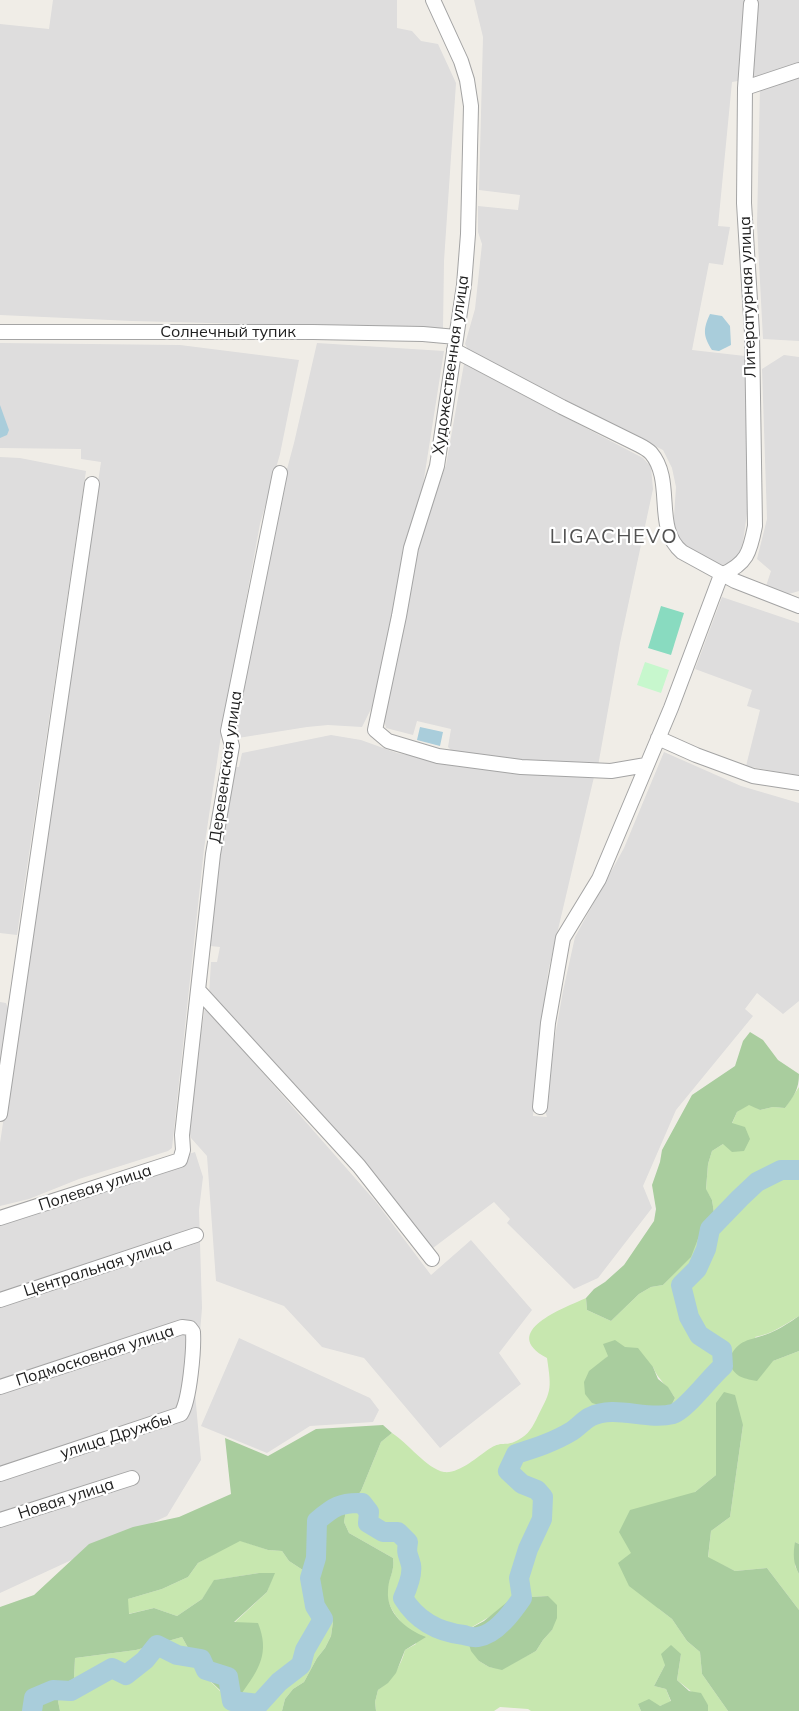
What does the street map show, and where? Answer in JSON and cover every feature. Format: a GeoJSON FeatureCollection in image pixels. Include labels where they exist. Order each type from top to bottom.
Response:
{"type":"FeatureCollection","features":[{"type":"Feature","properties":{"kind":"street","name":"Художественная улица"},"geometry":{"type":"LineString","coordinates":[[433,0],[461,61],[471,106],[468,234],[464,285],[436,466],[411,548],[375,730],[388,741],[438,756],[521,767],[611,771],[646,765]]}},
{"type":"Feature","properties":{"kind":"street","name":"Литературная улица"},"geometry":{"type":"LineString","coordinates":[[721,575],[739,566],[751,549],[756,509],[752,333],[744,202],[745,88],[751,4]]}},
{"type":"Feature","properties":{"kind":"street"},"geometry":{"type":"LineString","coordinates":[[745,88],[799,70]]}},
{"type":"Feature","properties":{"kind":"street","name":"Солнечный тупик"},"geometry":{"type":"LineString","coordinates":[[0,332],[423,334],[455,343]]}},
{"type":"Feature","properties":{"kind":"street"},"geometry":{"type":"LineString","coordinates":[[455,343],[562,407],[651,453],[663,483],[670,538],[682,552],[721,575],[799,606]]}},
{"type":"Feature","properties":{"kind":"street","name":"Деревенская улица"},"geometry":{"type":"LineString","coordinates":[[183,1150],[182,1135],[213,854],[232,746],[228,731],[280,473]]}},
{"type":"Feature","properties":{"kind":"street"},"geometry":{"type":"LineString","coordinates":[[0,1114],[92,484]]}},
{"type":"Feature","properties":{"kind":"street"},"geometry":{"type":"LineString","coordinates":[[540,1107],[548,1023],[563,938],[598,879],[671,708],[721,575]]}},
{"type":"Feature","properties":{"kind":"street"},"geometry":{"type":"LineString","coordinates":[[658,738],[753,776],[799,783]]}},
{"type":"Feature","properties":{"kind":"street"},"geometry":{"type":"LineString","coordinates":[[199,991],[359,1166],[432,1259]]}},
{"type":"Feature","properties":{"kind":"street","name":"Полевая улица"},"geometry":{"type":"LineString","coordinates":[[0,1218],[180,1160],[183,1150]]}},
{"type":"Feature","properties":{"kind":"street","name":"Центральная улица"},"geometry":{"type":"LineString","coordinates":[[0,1300],[196,1235]]}},
{"type":"Feature","properties":{"kind":"street","name":"Подмосковная улица"},"geometry":{"type":"LineString","coordinates":[[0,1387],[182,1327],[190,1328]]}},
{"type":"Feature","properties":{"kind":"street","name":"улица Дружбы"},"geometry":{"type":"LineString","coordinates":[[0,1474],[181,1414],[184,1410],[190,1379],[193,1335],[190,1328]]}},
{"type":"Feature","properties":{"kind":"street","name":"Новая улица"},"geometry":{"type":"LineString","coordinates":[[0,1520],[132,1478]]}},
{"type":"Feature","properties":{"kind":"shaded area"},"geometry":{"type":"Polygon","coordinates":[[[53,0],[397,0],[397,28],[412,31],[421,41],[438,44],[456,83],[444,261],[443,329],[132,321],[0,315],[0,24],[49,29],[53,0]]]}},
{"type":"Feature","properties":{"kind":"shaded area"},"geometry":{"type":"Polygon","coordinates":[[[474,0],[799,0],[799,65],[762,77],[732,82],[718,226],[730,227],[723,265],[709,263],[692,350],[745,356],[749,499],[743,542],[738,556],[730,562],[723,565],[714,564],[681,545],[673,531],[676,487],[672,468],[663,450],[470,353],[465,344],[475,309],[482,244],[478,232],[478,206],[518,210],[520,195],[479,190],[483,37],[474,0]]]}},
{"type":"Feature","properties":{"kind":"shaded area"},"geometry":{"type":"Polygon","coordinates":[[[799,75],[799,341],[763,339],[757,225],[760,87],[799,75]]]}},
{"type":"Feature","properties":{"kind":"shaded area"},"geometry":{"type":"Polygon","coordinates":[[[0,343],[180,345],[299,360],[280,454],[260,524],[220,742],[204,849],[172,1148],[79,1179],[29,1199],[0,1206],[0,1143],[101,462],[81,459],[81,449],[0,448],[0,343]]]}},
{"type":"Feature","properties":{"kind":"shaded area"},"geometry":{"type":"Polygon","coordinates":[[[317,343],[444,351],[421,498],[406,538],[384,665],[374,703],[362,727],[328,725],[238,738],[232,732],[275,514],[317,343]]]}},
{"type":"Feature","properties":{"kind":"shaded area"},"geometry":{"type":"Polygon","coordinates":[[[784,355],[799,357],[799,591],[782,596],[765,589],[771,571],[757,559],[767,519],[762,369],[784,355]]]}},
{"type":"Feature","properties":{"kind":"shaded area"},"geometry":{"type":"Polygon","coordinates":[[[464,364],[643,458],[651,467],[653,489],[620,643],[598,766],[456,755],[448,747],[451,729],[417,721],[413,735],[386,728],[383,715],[413,569],[426,520],[446,465],[464,364]]]}},
{"type":"Feature","properties":{"kind":"shaded area"},"geometry":{"type":"Polygon","coordinates":[[[0,457],[20,458],[86,471],[17,935],[0,933],[0,457]]]}},
{"type":"Feature","properties":{"kind":"shaded area"},"geometry":{"type":"Polygon","coordinates":[[[722,597],[799,623],[799,776],[746,766],[760,710],[747,706],[752,690],[695,669],[722,597]]]}},
{"type":"Feature","properties":{"kind":"shaded area"},"geometry":{"type":"Polygon","coordinates":[[[331,735],[361,740],[397,753],[459,765],[594,777],[548,972],[533,1116],[547,1117],[543,1104],[575,937],[624,848],[664,752],[741,786],[799,803],[799,1001],[783,1014],[757,993],[745,1009],[753,1016],[676,1110],[643,1186],[652,1208],[598,1278],[574,1289],[507,1223],[510,1219],[494,1202],[433,1248],[343,1139],[209,995],[211,962],[217,962],[220,947],[210,946],[214,882],[235,767],[239,767],[242,753],[331,735]]]}},
{"type":"Feature","properties":{"kind":"shaded area"},"geometry":{"type":"Polygon","coordinates":[[[0,1002],[6,1003],[10,1014],[0,1072],[0,1002]]]}},
{"type":"Feature","properties":{"kind":"shaded area"},"geometry":{"type":"Polygon","coordinates":[[[205,1007],[376,1202],[431,1275],[471,1240],[532,1310],[499,1353],[521,1384],[440,1448],[364,1358],[322,1347],[284,1306],[216,1281],[207,1156],[191,1138],[187,1125],[205,1007]]]}},
{"type":"Feature","properties":{"kind":"shaded area"},"geometry":{"type":"Polygon","coordinates":[[[195,1152],[203,1177],[199,1210],[202,1308],[195,1393],[201,1460],[167,1516],[0,1593],[0,1213],[195,1152]]]}},
{"type":"Feature","properties":{"kind":"shaded area"},"geometry":{"type":"Polygon","coordinates":[[[239,1338],[370,1398],[379,1410],[373,1422],[310,1426],[267,1453],[201,1426],[239,1338]]]}},
{"type":"Feature","properties":{"kind":"green space"},"geometry":{"type":"Polygon","coordinates":[[[661,606],[684,613],[671,655],[648,648],[661,606]]]}},
{"type":"Feature","properties":{"kind":"green space"},"geometry":{"type":"Polygon","coordinates":[[[645,662],[669,670],[661,693],[637,685],[645,662]]]}},
{"type":"Feature","properties":{"kind":"green space"},"geometry":{"type":"Polygon","coordinates":[[[750,1032],[763,1040],[778,1060],[799,1074],[793,1096],[785,1108],[773,1107],[760,1110],[749,1105],[737,1112],[732,1123],[745,1127],[750,1139],[744,1151],[732,1152],[723,1144],[712,1151],[708,1164],[706,1189],[712,1200],[714,1213],[710,1225],[700,1234],[691,1257],[663,1285],[651,1287],[639,1294],[611,1321],[587,1310],[586,1298],[624,1265],[654,1221],[656,1209],[652,1185],[662,1150],[692,1095],[735,1066],[743,1041],[750,1032]]]}},
{"type":"Feature","properties":{"kind":"green space"},"geometry":{"type":"Polygon","coordinates":[[[799,1087],[799,1316],[772,1331],[755,1337],[773,1361],[799,1351],[799,1544],[795,1542],[795,1566],[799,1574],[799,1610],[767,1568],[735,1571],[708,1558],[711,1531],[730,1517],[743,1425],[716,1403],[716,1475],[631,1553],[659,1609],[672,1619],[687,1641],[700,1652],[702,1674],[728,1711],[708,1711],[708,1705],[677,1680],[681,1654],[665,1665],[654,1686],[666,1689],[671,1702],[660,1706],[638,1704],[641,1711],[531,1711],[500,1707],[494,1711],[376,1711],[375,1702],[378,1690],[395,1672],[405,1650],[416,1644],[413,1632],[395,1615],[389,1604],[387,1592],[393,1558],[349,1533],[344,1522],[346,1510],[361,1491],[381,1442],[392,1433],[431,1466],[444,1472],[450,1472],[468,1464],[493,1447],[514,1442],[525,1435],[532,1427],[545,1402],[550,1385],[547,1358],[534,1348],[529,1339],[532,1330],[551,1315],[586,1298],[587,1310],[611,1321],[639,1294],[651,1287],[663,1285],[690,1257],[700,1234],[710,1225],[714,1213],[712,1200],[706,1190],[708,1164],[712,1151],[723,1144],[737,1112],[749,1104],[760,1110],[773,1107],[785,1108],[799,1087]],[[608,1356],[600,1364],[617,1410],[629,1407],[669,1410],[675,1398],[653,1367],[608,1356]],[[548,1596],[512,1598],[494,1614],[472,1627],[479,1661],[489,1667],[502,1669],[536,1651],[552,1630],[548,1596]]]}},
{"type":"Feature","properties":{"kind":"green space"},"geometry":{"type":"Polygon","coordinates":[[[799,1316],[799,1351],[773,1361],[757,1381],[736,1374],[728,1361],[740,1344],[774,1331],[799,1316]]]}},
{"type":"Feature","properties":{"kind":"green space"},"geometry":{"type":"Polygon","coordinates":[[[615,1340],[625,1347],[638,1348],[653,1367],[658,1379],[668,1387],[675,1398],[669,1410],[629,1407],[617,1410],[592,1403],[585,1394],[584,1382],[589,1371],[608,1356],[603,1344],[615,1340]]]}},
{"type":"Feature","properties":{"kind":"green space"},"geometry":{"type":"Polygon","coordinates":[[[724,1392],[735,1395],[743,1425],[730,1517],[711,1531],[708,1557],[735,1571],[767,1568],[799,1610],[799,1711],[728,1711],[702,1674],[700,1652],[687,1641],[672,1619],[629,1586],[618,1563],[631,1553],[619,1532],[630,1510],[695,1492],[716,1475],[716,1403],[724,1392]]]}},
{"type":"Feature","properties":{"kind":"green space"},"geometry":{"type":"Polygon","coordinates":[[[383,1425],[392,1433],[381,1442],[361,1491],[346,1510],[344,1522],[349,1533],[393,1558],[388,1591],[390,1606],[399,1620],[426,1637],[405,1650],[396,1673],[378,1690],[375,1702],[376,1711],[282,1711],[285,1699],[293,1689],[304,1682],[325,1648],[331,1636],[333,1622],[309,1574],[289,1561],[282,1551],[268,1550],[240,1541],[198,1563],[188,1577],[162,1589],[128,1599],[129,1614],[154,1608],[177,1616],[202,1599],[214,1580],[259,1573],[275,1573],[267,1592],[234,1622],[258,1623],[263,1643],[258,1668],[242,1693],[221,1691],[202,1673],[182,1637],[136,1650],[75,1658],[74,1678],[58,1701],[60,1711],[0,1711],[0,1607],[34,1595],[89,1544],[133,1527],[179,1517],[231,1494],[225,1438],[268,1456],[316,1429],[383,1425]]]}},
{"type":"Feature","properties":{"kind":"green space"},"geometry":{"type":"Polygon","coordinates":[[[239,1540],[268,1550],[282,1551],[289,1561],[309,1574],[333,1622],[331,1636],[325,1648],[304,1682],[293,1689],[285,1699],[282,1711],[60,1711],[58,1701],[74,1678],[75,1658],[136,1650],[182,1637],[202,1673],[220,1691],[242,1693],[234,1623],[267,1592],[274,1573],[215,1580],[202,1599],[177,1616],[154,1608],[128,1614],[128,1599],[162,1589],[188,1577],[198,1563],[239,1540]]]}},
{"type":"Feature","properties":{"kind":"green space"},"geometry":{"type":"Polygon","coordinates":[[[795,1542],[799,1544],[799,1574],[794,1558],[795,1542]]]}},
{"type":"Feature","properties":{"kind":"green space"},"geometry":{"type":"Polygon","coordinates":[[[548,1596],[557,1605],[557,1618],[552,1630],[536,1651],[502,1670],[489,1667],[479,1661],[471,1651],[467,1638],[473,1627],[512,1598],[548,1596]]]}},
{"type":"Feature","properties":{"kind":"green space"},"geometry":{"type":"Polygon","coordinates":[[[671,1645],[681,1654],[677,1680],[689,1691],[701,1693],[708,1705],[708,1711],[641,1711],[638,1704],[649,1699],[660,1706],[671,1701],[666,1689],[654,1686],[665,1665],[661,1654],[671,1645]]]}},
{"type":"Feature","properties":{"kind":"water"},"geometry":{"type":"Polygon","coordinates":[[[710,314],[722,316],[730,326],[731,345],[719,351],[712,350],[707,341],[705,328],[710,314]]]}},
{"type":"Feature","properties":{"kind":"water"},"geometry":{"type":"Polygon","coordinates":[[[0,405],[9,430],[7,435],[0,438],[0,405]]]}},
{"type":"Feature","properties":{"kind":"water"},"geometry":{"type":"Polygon","coordinates":[[[420,727],[443,732],[440,746],[417,740],[420,727]]]}},
{"type":"Feature","properties":{"kind":"waterway"},"geometry":{"type":"LineString","coordinates":[[32,1711],[34,1698],[53,1690],[71,1691],[112,1668],[126,1675],[145,1660],[157,1645],[177,1655],[201,1659],[206,1670],[228,1677],[232,1701],[259,1704],[279,1682],[301,1665],[305,1650],[323,1619],[315,1606],[310,1578],[316,1558],[317,1521],[333,1509],[348,1503],[362,1503],[369,1512],[368,1523],[383,1532],[398,1532],[408,1542],[407,1552],[411,1573],[403,1598],[415,1613],[429,1624],[445,1631],[476,1637],[491,1632],[503,1622],[522,1598],[519,1578],[528,1549],[542,1519],[543,1497],[537,1490],[522,1484],[508,1471],[516,1454],[558,1438],[600,1413],[620,1412],[663,1416],[673,1414],[691,1400],[723,1366],[722,1350],[699,1335],[689,1317],[681,1285],[697,1269],[706,1249],[710,1229],[740,1198],[757,1182],[781,1170],[799,1170]]}},
{"type":"Feature","properties":{"kind":"district","name":"LIGACHEVO"},"geometry":{"type":"Point","coordinates":[614,537]}}]}
